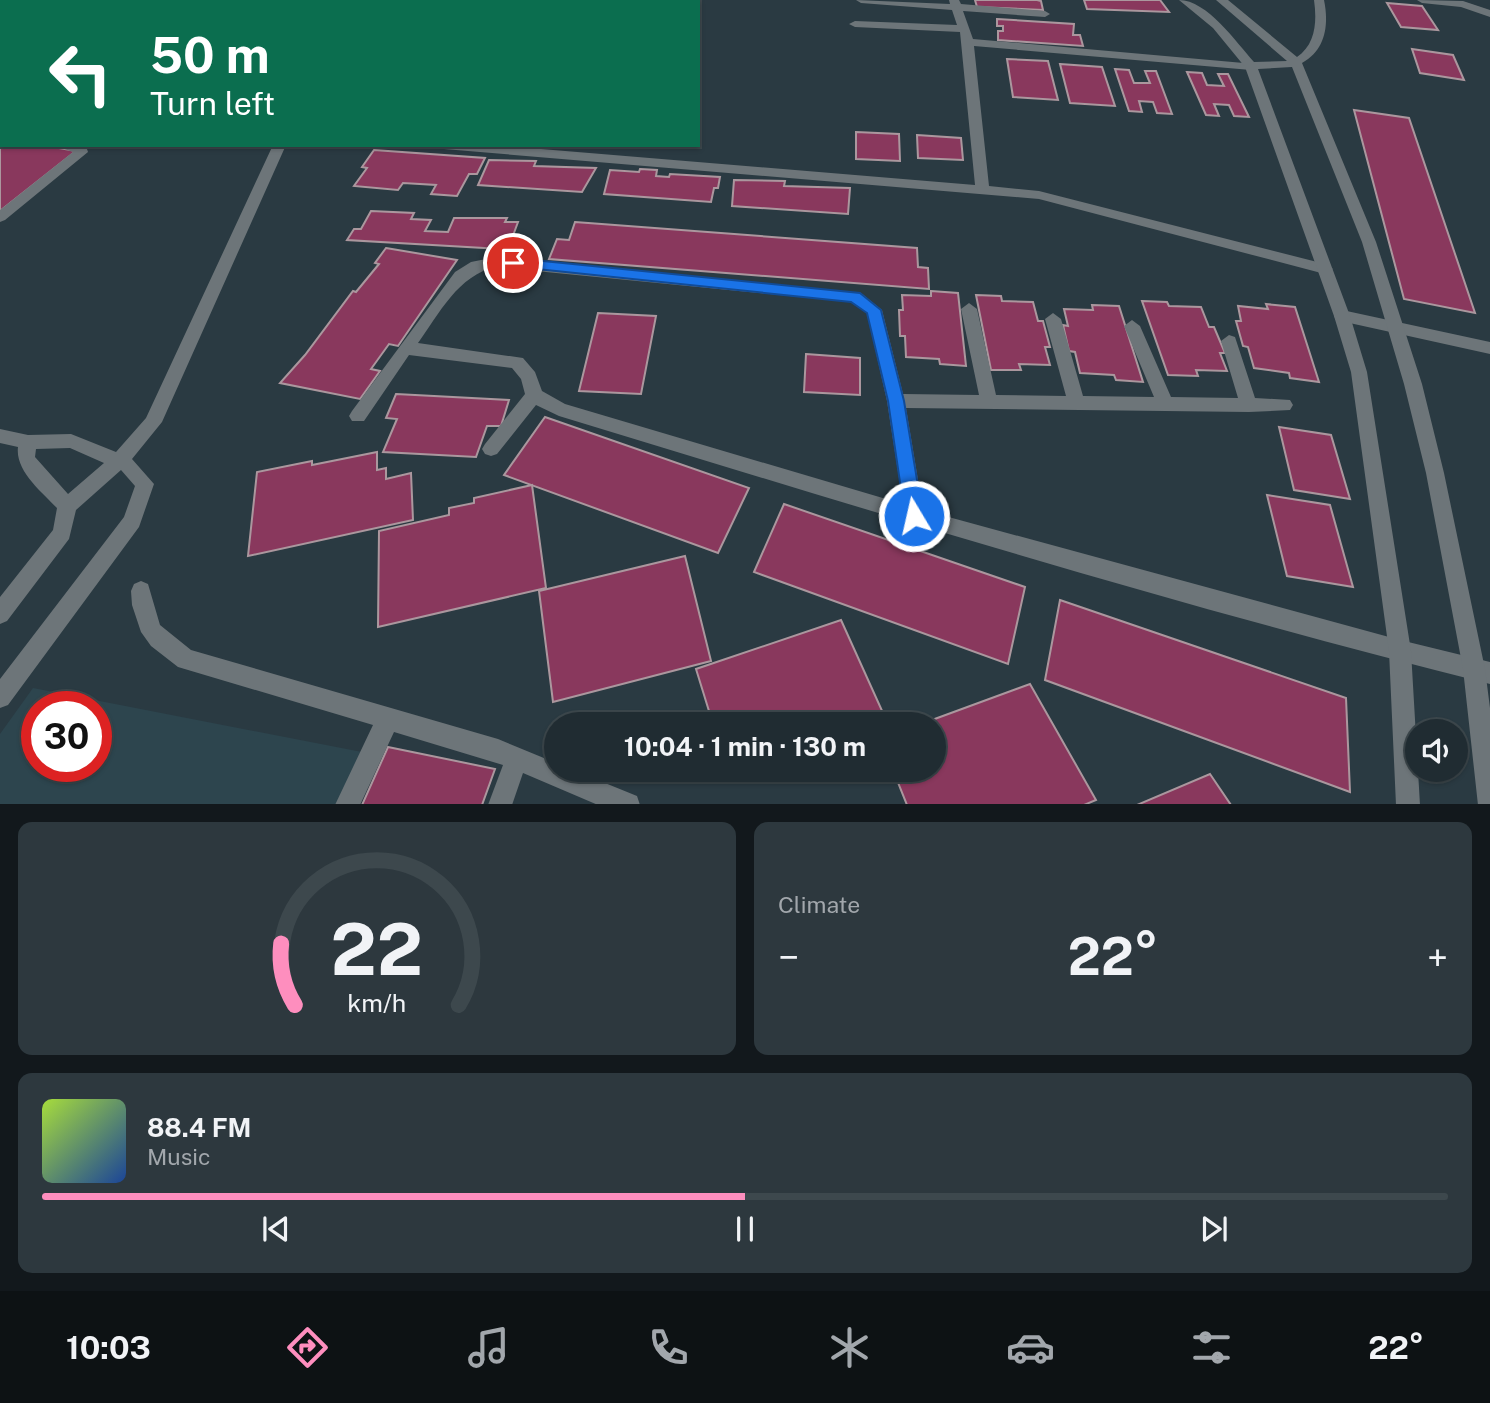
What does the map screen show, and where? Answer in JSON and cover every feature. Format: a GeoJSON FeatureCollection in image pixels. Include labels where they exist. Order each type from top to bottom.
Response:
{"type":"FeatureCollection","features":[{"type":"Feature","properties":{"kind":"street"},"geometry":{"type":"LineString","coordinates":[[861,0],[955,4],[1045,13]]}},
{"type":"Feature","properties":{"kind":"street"},"geometry":{"type":"LineString","coordinates":[[1184,0],[1217,26],[1251,66],[1342,316],[1359,372],[1400,651],[1409,804]]}},
{"type":"Feature","properties":{"kind":"street"},"geometry":{"type":"LineString","coordinates":[[1221,0],[1296,62],[1370,242],[1435,473],[1482,671],[1490,804]]}},
{"type":"Feature","properties":{"kind":"street"},"geometry":{"type":"LineString","coordinates":[[855,24],[1251,66],[1296,62],[1316,45],[1323,19],[1319,0]]}},
{"type":"Feature","properties":{"kind":"street"},"geometry":{"type":"LineString","coordinates":[[1422,0],[1463,4],[1490,14]]}},
{"type":"Feature","properties":{"kind":"street"},"geometry":{"type":"LineString","coordinates":[[955,4],[965,36],[982,190]]}},
{"type":"Feature","properties":{"kind":"street"},"geometry":{"type":"LineString","coordinates":[[0,217],[81,152],[81,149],[70,147]]}},
{"type":"Feature","properties":{"kind":"street"},"geometry":{"type":"LineString","coordinates":[[0,614],[62,533],[67,506],[119,461],[153,422],[279,147]]}},
{"type":"Feature","properties":{"kind":"street"},"geometry":{"type":"LineString","coordinates":[[468,147],[1039,195],[1325,269]]}},
{"type":"Feature","properties":{"kind":"street"},"geometry":{"type":"LineString","coordinates":[[358,416],[460,276],[476,266],[496,262],[855,297],[874,310],[896,401],[914,516]]}},
{"type":"Feature","properties":{"kind":"street"},"geometry":{"type":"LineString","coordinates":[[969,309],[989,402]]}},
{"type":"Feature","properties":{"kind":"street"},"geometry":{"type":"LineString","coordinates":[[1342,316],[1490,348]]}},
{"type":"Feature","properties":{"kind":"street"},"geometry":{"type":"LineString","coordinates":[[1053,319],[1076,402]]}},
{"type":"Feature","properties":{"kind":"street"},"geometry":{"type":"LineString","coordinates":[[1132,326],[1165,403]]}},
{"type":"Feature","properties":{"kind":"street"},"geometry":{"type":"LineString","coordinates":[[1229,341],[1249,405]]}},
{"type":"Feature","properties":{"kind":"street"},"geometry":{"type":"LineString","coordinates":[[405,348],[517,362],[529,377],[534,395],[559,409],[914,516],[1400,651],[1482,671]]}},
{"type":"Feature","properties":{"kind":"street"},"geometry":{"type":"LineString","coordinates":[[491,449],[534,395]]}},
{"type":"Feature","properties":{"kind":"street"},"geometry":{"type":"LineString","coordinates":[[896,401],[1284,405]]}},
{"type":"Feature","properties":{"kind":"street"},"geometry":{"type":"LineString","coordinates":[[0,436],[28,442],[71,441],[128,465],[145,484],[132,521],[0,697]]}},
{"type":"Feature","properties":{"kind":"street"},"geometry":{"type":"LineString","coordinates":[[28,442],[26,457],[31,467],[67,506]]}},
{"type":"Feature","properties":{"kind":"street"},"geometry":{"type":"LineString","coordinates":[[141,591],[145,621],[159,641],[186,659],[517,758],[628,804]]}},
{"type":"Feature","properties":{"kind":"street"},"geometry":{"type":"LineString","coordinates":[[347,804],[388,720]]}},
{"type":"Feature","properties":{"kind":"street"},"geometry":{"type":"LineString","coordinates":[[500,804],[517,758]]}},
{"type":"Feature","properties":{"kind":"shaded area"},"geometry":{"type":"Polygon","coordinates":[[[112,703],[362,752],[336,804],[0,804],[0,734],[21,705],[21,782],[112,782],[112,703]]]}},
{"type":"Feature","properties":{"kind":"building"},"geometry":{"type":"Polygon","coordinates":[[[975,0],[1037,0],[1041,1],[1043,10],[977,7],[975,0]]]}},
{"type":"Feature","properties":{"kind":"building"},"geometry":{"type":"Polygon","coordinates":[[[1084,0],[1160,0],[1169,12],[1087,9],[1084,0]]]}},
{"type":"Feature","properties":{"kind":"building"},"geometry":{"type":"Polygon","coordinates":[[[1387,3],[1422,6],[1438,30],[1401,27],[1387,3]]]}},
{"type":"Feature","properties":{"kind":"building"},"geometry":{"type":"Polygon","coordinates":[[[997,19],[1074,24],[1073,35],[1080,35],[1083,46],[998,40],[998,31],[1003,31],[1003,26],[997,26],[997,19]]]}},
{"type":"Feature","properties":{"kind":"building"},"geometry":{"type":"Polygon","coordinates":[[[1412,49],[1453,55],[1464,80],[1420,73],[1412,49]]]}},
{"type":"Feature","properties":{"kind":"building"},"geometry":{"type":"Polygon","coordinates":[[[1007,59],[1048,61],[1058,100],[1013,97],[1007,59]]]}},
{"type":"Feature","properties":{"kind":"building"},"geometry":{"type":"Polygon","coordinates":[[[1060,64],[1102,67],[1115,106],[1070,103],[1060,64]]]}},
{"type":"Feature","properties":{"kind":"building"},"geometry":{"type":"Polygon","coordinates":[[[1115,69],[1129,70],[1134,83],[1150,83],[1145,71],[1156,71],[1172,114],[1157,113],[1153,102],[1139,101],[1142,112],[1129,111],[1115,69]]]}},
{"type":"Feature","properties":{"kind":"building"},"geometry":{"type":"Polygon","coordinates":[[[1187,72],[1202,73],[1207,85],[1224,86],[1218,74],[1228,74],[1249,117],[1234,116],[1229,105],[1214,104],[1219,116],[1206,115],[1187,72]]]}},
{"type":"Feature","properties":{"kind":"building"},"geometry":{"type":"Polygon","coordinates":[[[1354,110],[1409,118],[1475,313],[1404,299],[1354,110]]]}},
{"type":"Feature","properties":{"kind":"building"},"geometry":{"type":"Polygon","coordinates":[[[856,132],[899,134],[900,161],[856,159],[856,132]]]}},
{"type":"Feature","properties":{"kind":"building"},"geometry":{"type":"Polygon","coordinates":[[[917,135],[961,138],[963,160],[918,158],[917,135]]]}},
{"type":"Feature","properties":{"kind":"building"},"geometry":{"type":"Polygon","coordinates":[[[0,147],[53,147],[76,151],[0,211],[0,147]]]}},
{"type":"Feature","properties":{"kind":"building"},"geometry":{"type":"Polygon","coordinates":[[[374,150],[485,158],[477,174],[469,174],[457,196],[431,194],[436,185],[403,183],[398,190],[354,186],[367,168],[362,167],[374,150]]]}},
{"type":"Feature","properties":{"kind":"building"},"geometry":{"type":"Polygon","coordinates":[[[489,160],[536,161],[534,166],[596,168],[582,192],[478,185],[489,160]]]}},
{"type":"Feature","properties":{"kind":"building"},"geometry":{"type":"Polygon","coordinates":[[[640,169],[657,170],[656,176],[669,177],[670,174],[720,177],[711,202],[604,194],[610,170],[639,172],[640,169]]]}},
{"type":"Feature","properties":{"kind":"building"},"geometry":{"type":"Polygon","coordinates":[[[734,180],[785,181],[784,186],[850,188],[848,214],[732,206],[734,180]]]}},
{"type":"Feature","properties":{"kind":"building"},"geometry":{"type":"Polygon","coordinates":[[[371,211],[414,213],[411,219],[431,220],[425,231],[448,232],[454,218],[507,218],[505,222],[518,222],[511,241],[523,242],[520,250],[347,240],[354,229],[361,229],[371,211]]]}},
{"type":"Feature","properties":{"kind":"building"},"geometry":{"type":"Polygon","coordinates":[[[575,222],[917,248],[918,267],[928,268],[929,289],[549,259],[557,239],[569,240],[575,222]]]}},
{"type":"Feature","properties":{"kind":"building"},"geometry":{"type":"Polygon","coordinates":[[[386,248],[457,260],[398,346],[389,344],[371,369],[380,371],[360,399],[280,383],[305,355],[353,291],[356,292],[379,264],[375,263],[386,248]]]}},
{"type":"Feature","properties":{"kind":"building"},"geometry":{"type":"Polygon","coordinates":[[[931,291],[958,293],[966,366],[940,364],[939,359],[906,357],[905,336],[900,336],[899,310],[903,310],[902,295],[931,296],[931,291]]]}},
{"type":"Feature","properties":{"kind":"building"},"geometry":{"type":"Polygon","coordinates":[[[976,295],[1001,296],[1002,301],[1033,302],[1038,321],[1043,321],[1050,347],[1045,347],[1050,365],[1019,364],[1021,370],[991,370],[976,295]]]}},
{"type":"Feature","properties":{"kind":"building"},"geometry":{"type":"Polygon","coordinates":[[[1142,301],[1167,302],[1169,306],[1201,307],[1209,327],[1214,327],[1225,353],[1220,353],[1227,371],[1196,370],[1198,376],[1168,375],[1142,301]]]}},
{"type":"Feature","properties":{"kind":"building"},"geometry":{"type":"Polygon","coordinates":[[[1266,304],[1295,307],[1319,382],[1290,378],[1289,373],[1254,368],[1248,347],[1243,346],[1236,321],[1241,321],[1238,306],[1268,309],[1266,304]]]}},
{"type":"Feature","properties":{"kind":"building"},"geometry":{"type":"Polygon","coordinates":[[[1092,305],[1119,306],[1143,382],[1116,380],[1114,375],[1080,373],[1075,352],[1069,351],[1063,325],[1068,326],[1064,309],[1093,310],[1092,305]]]}},
{"type":"Feature","properties":{"kind":"building"},"geometry":{"type":"Polygon","coordinates":[[[598,313],[656,316],[641,394],[579,391],[598,313]]]}},
{"type":"Feature","properties":{"kind":"building"},"geometry":{"type":"Polygon","coordinates":[[[806,354],[860,358],[860,395],[804,392],[806,354]]]}},
{"type":"Feature","properties":{"kind":"building"},"geometry":{"type":"Polygon","coordinates":[[[396,394],[509,400],[501,426],[487,426],[476,457],[383,452],[397,419],[386,418],[396,394]]]}},
{"type":"Feature","properties":{"kind":"building"},"geometry":{"type":"Polygon","coordinates":[[[545,417],[749,488],[718,553],[504,475],[545,417]]]}},
{"type":"Feature","properties":{"kind":"building"},"geometry":{"type":"Polygon","coordinates":[[[1279,427],[1331,435],[1350,499],[1294,490],[1279,427]]]}},
{"type":"Feature","properties":{"kind":"building"},"geometry":{"type":"Polygon","coordinates":[[[377,452],[377,470],[386,468],[386,479],[411,473],[413,520],[248,556],[257,472],[312,461],[312,465],[377,452]]]}},
{"type":"Feature","properties":{"kind":"building"},"geometry":{"type":"Polygon","coordinates":[[[532,485],[546,588],[378,627],[379,531],[449,515],[449,508],[474,503],[474,498],[532,485]]]}},
{"type":"Feature","properties":{"kind":"building"},"geometry":{"type":"Polygon","coordinates":[[[1267,495],[1330,505],[1353,587],[1287,576],[1267,495]]]}},
{"type":"Feature","properties":{"kind":"building"},"geometry":{"type":"Polygon","coordinates":[[[784,504],[1025,587],[1008,664],[754,572],[784,504]]]}},
{"type":"Feature","properties":{"kind":"building"},"geometry":{"type":"Polygon","coordinates":[[[685,556],[711,661],[553,702],[539,591],[685,556]]]}},
{"type":"Feature","properties":{"kind":"building"},"geometry":{"type":"Polygon","coordinates":[[[1060,600],[1346,698],[1350,792],[1045,680],[1060,600]]]}},
{"type":"Feature","properties":{"kind":"building"},"geometry":{"type":"Polygon","coordinates":[[[841,620],[883,712],[709,712],[696,669],[841,620]]]}},
{"type":"Feature","properties":{"kind":"building"},"geometry":{"type":"Polygon","coordinates":[[[1030,684],[1096,800],[1086,804],[907,804],[898,782],[946,782],[946,715],[1030,684]]]}},
{"type":"Feature","properties":{"kind":"building"},"geometry":{"type":"Polygon","coordinates":[[[388,747],[495,769],[482,804],[362,804],[388,747]]]}},
{"type":"Feature","properties":{"kind":"building"},"geometry":{"type":"Polygon","coordinates":[[[1210,774],[1230,804],[1139,804],[1210,774]]]}},
{"type":"Feature","properties":{"kind":"route"},"geometry":{"type":"LineString","coordinates":[[513,263],[855,297],[874,310],[896,401],[914,516]]}}]}
